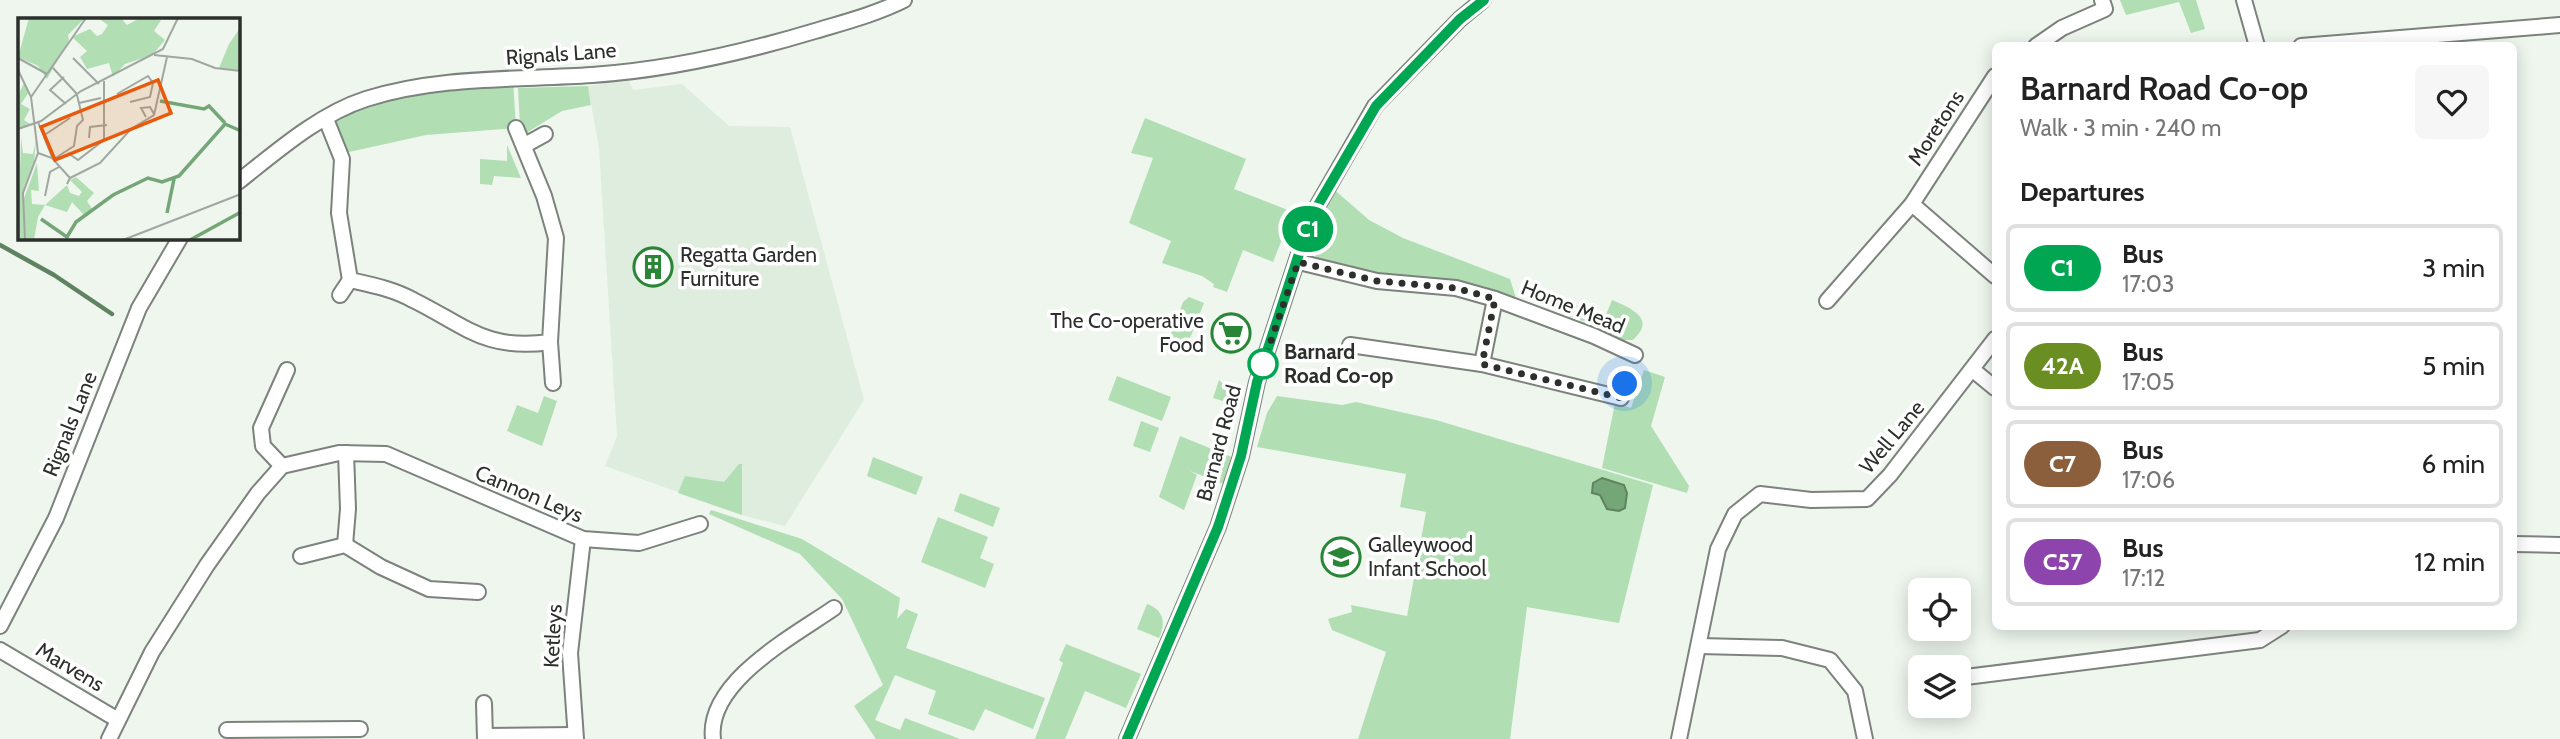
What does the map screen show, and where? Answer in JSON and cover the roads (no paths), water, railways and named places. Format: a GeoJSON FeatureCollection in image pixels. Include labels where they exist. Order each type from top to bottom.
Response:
{"type":"FeatureCollection","features":[{"type":"Feature","properties":{"kind":"street","name":"Rignals Lane"},"geometry":{"type":"LineString","coordinates":[[240,181],[326,119],[364,100],[411,88],[480,80],[612,73],[741,53],[880,12],[904,0]]}},
{"type":"Feature","properties":{"kind":"street","name":"Barnard Road"},"geometry":{"type":"LineString","coordinates":[[1127,739],[1218,527],[1241,456],[1257,382],[1311,217],[1376,106],[1460,19],[1483,0]]}},
{"type":"Feature","properties":{"kind":"street"},"geometry":{"type":"LineString","coordinates":[[2042,42],[2062,28],[2105,9],[2102,0]]}},
{"type":"Feature","properties":{"kind":"street"},"geometry":{"type":"LineString","coordinates":[[2245,0],[2256,42]]}},
{"type":"Feature","properties":{"kind":"street"},"geometry":{"type":"LineString","coordinates":[[2382,42],[2560,25]]}},
{"type":"Feature","properties":{"kind":"street","name":"Moretons"},"geometry":{"type":"LineString","coordinates":[[1827,302],[1912,204],[1992,81]]}},
{"type":"Feature","properties":{"kind":"street"},"geometry":{"type":"LineString","coordinates":[[326,119],[342,159],[339,213],[350,280],[340,295]]}},
{"type":"Feature","properties":{"kind":"street"},"geometry":{"type":"LineString","coordinates":[[516,128],[544,196],[556,238],[550,342],[553,383]]}},
{"type":"Feature","properties":{"kind":"street"},"geometry":{"type":"LineString","coordinates":[[524,145],[545,134]]}},
{"type":"Feature","properties":{"kind":"street"},"geometry":{"type":"LineString","coordinates":[[1912,204],[1992,273]]}},
{"type":"Feature","properties":{"kind":"street","name":"Rignals Lane"},"geometry":{"type":"LineString","coordinates":[[0,626],[56,518],[139,308],[179,240]]}},
{"type":"Feature","properties":{"kind":"street","name":"Home Mead"},"geometry":{"type":"LineString","coordinates":[[1298,262],[1377,281],[1456,288],[1495,299],[1594,336],[1635,355]]}},
{"type":"Feature","properties":{"kind":"street"},"geometry":{"type":"LineString","coordinates":[[350,280],[394,291],[483,338],[503,344],[550,342]]}},
{"type":"Feature","properties":{"kind":"street","name":"Home Mead"},"geometry":{"type":"LineString","coordinates":[[1482,364],[1495,299]]}},
{"type":"Feature","properties":{"kind":"street","name":"Well Lane"},"geometry":{"type":"LineString","coordinates":[[1679,739],[1718,549],[1735,514],[1760,494],[1811,500],[1867,499],[1992,343]]}},
{"type":"Feature","properties":{"kind":"street"},"geometry":{"type":"LineString","coordinates":[[1349,345],[1482,364],[1621,398],[1625,384]]}},
{"type":"Feature","properties":{"kind":"street"},"geometry":{"type":"LineString","coordinates":[[109,739],[152,652],[207,565],[258,493],[282,466],[263,446],[261,428],[287,370]]}},
{"type":"Feature","properties":{"kind":"street"},"geometry":{"type":"LineString","coordinates":[[1973,370],[1992,386]]}},
{"type":"Feature","properties":{"kind":"street"},"geometry":{"type":"LineString","coordinates":[[345,545],[348,509],[346,453]]}},
{"type":"Feature","properties":{"kind":"street","name":"Cannon Leys"},"geometry":{"type":"LineString","coordinates":[[282,466],[346,453],[386,454],[583,539],[639,543],[700,524]]}},
{"type":"Feature","properties":{"kind":"street","name":"Ketleys"},"geometry":{"type":"LineString","coordinates":[[484,704],[485,738],[575,737],[570,653],[583,539]]}},
{"type":"Feature","properties":{"kind":"street"},"geometry":{"type":"LineString","coordinates":[[2517,544],[2560,545]]}},
{"type":"Feature","properties":{"kind":"street"},"geometry":{"type":"LineString","coordinates":[[301,556],[345,545],[381,567],[429,589],[478,592]]}},
{"type":"Feature","properties":{"kind":"street"},"geometry":{"type":"LineString","coordinates":[[713,739],[712,730],[727,688],[760,660],[834,608]]}},
{"type":"Feature","properties":{"kind":"street"},"geometry":{"type":"LineString","coordinates":[[1971,676],[2260,640],[2276,630]]}},
{"type":"Feature","properties":{"kind":"street"},"geometry":{"type":"LineString","coordinates":[[1700,646],[1782,648],[1830,660],[1855,691],[1865,739]]}},
{"type":"Feature","properties":{"kind":"street","name":"Marvens"},"geometry":{"type":"LineString","coordinates":[[0,650],[118,720]]}},
{"type":"Feature","properties":{"kind":"street"},"geometry":{"type":"LineString","coordinates":[[227,730],[309,734],[360,729]]}},
{"type":"Feature","properties":{"kind":"waterway"},"geometry":{"type":"LineString","coordinates":[[0,245],[54,275],[112,314]]}},
{"type":"Feature","properties":{"kind":"place","name":"Regatta Garden Furniture"},"geometry":{"type":"Point","coordinates":[653,267]}},
{"type":"Feature","properties":{"kind":"place","name":"The Co-operative Food"},"geometry":{"type":"Point","coordinates":[1231,333]}},
{"type":"Feature","properties":{"kind":"place","name":"Barnard Road Co-op"},"geometry":{"type":"Point","coordinates":[1263,364]}},
{"type":"Feature","properties":{"kind":"place","name":"Galleywood Infant School"},"geometry":{"type":"Point","coordinates":[1341,557]}}]}
